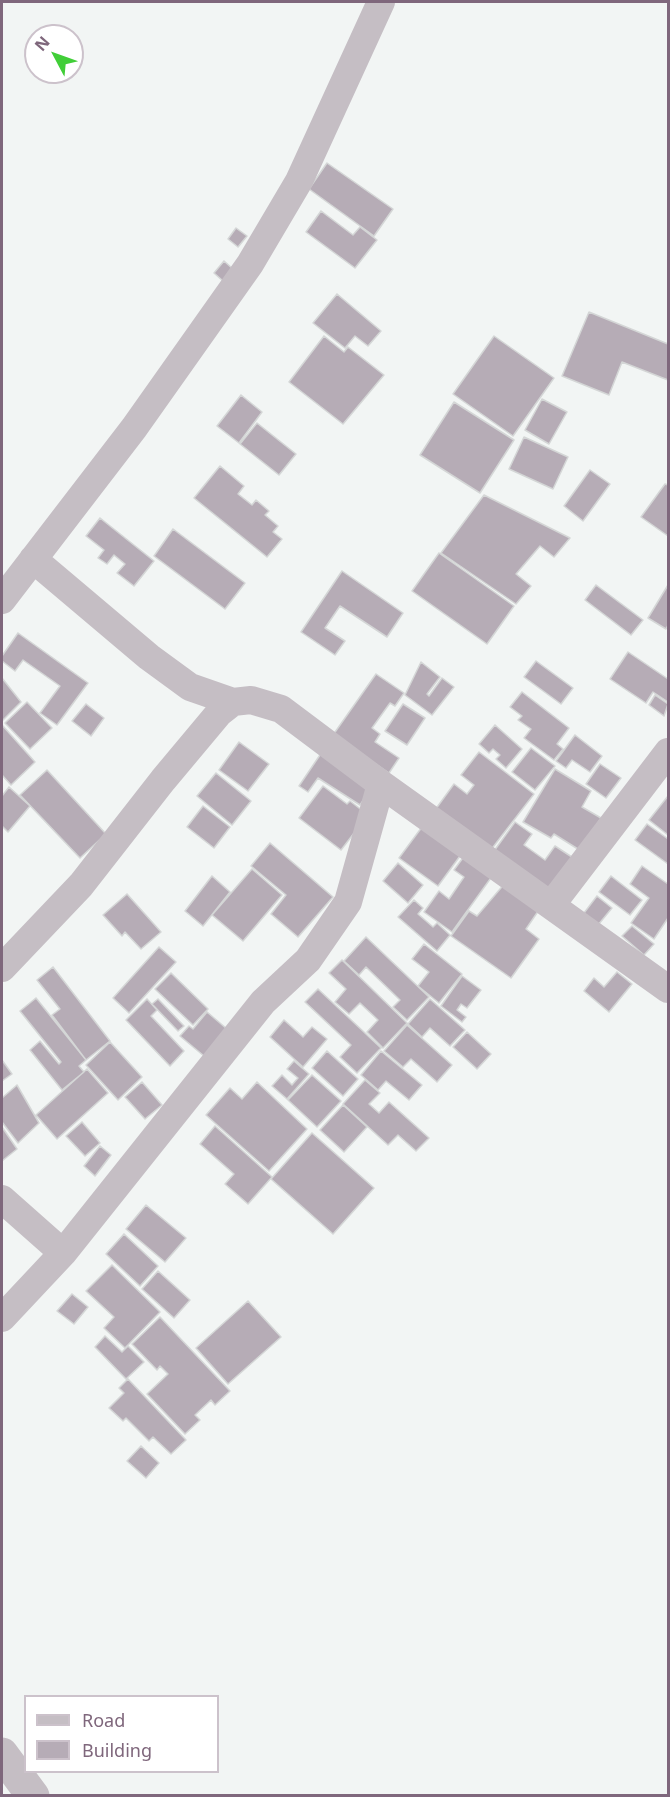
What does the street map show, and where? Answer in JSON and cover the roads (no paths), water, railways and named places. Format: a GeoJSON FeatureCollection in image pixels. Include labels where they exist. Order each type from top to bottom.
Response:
{"type":"FeatureCollection","features":[{"type":"Feature","properties":{"kind":"street"},"geometry":{"type":"LineString","coordinates":[[2,600],[134,428],[250,264],[299,182],[381,2]]}},
{"type":"Feature","properties":{"kind":"street"},"geometry":{"type":"LineString","coordinates":[[33,560],[149,657],[190,687],[233,702],[251,700],[281,709],[381,784],[669,989]]}},
{"type":"Feature","properties":{"kind":"street"},"geometry":{"type":"LineString","coordinates":[[2,968],[81,885],[163,780],[219,713],[233,702]]}},
{"type":"Feature","properties":{"kind":"street"},"geometry":{"type":"LineString","coordinates":[[552,904],[669,752]]}},
{"type":"Feature","properties":{"kind":"street"},"geometry":{"type":"LineString","coordinates":[[2,1318],[63,1253],[263,1002],[308,960],[348,902],[381,784]]}},
{"type":"Feature","properties":{"kind":"street"},"geometry":{"type":"LineString","coordinates":[[2,1199],[63,1253]]}},
{"type":"Feature","properties":{"kind":"street"},"geometry":{"type":"LineString","coordinates":[[2,1754],[33,1796]]}}]}
